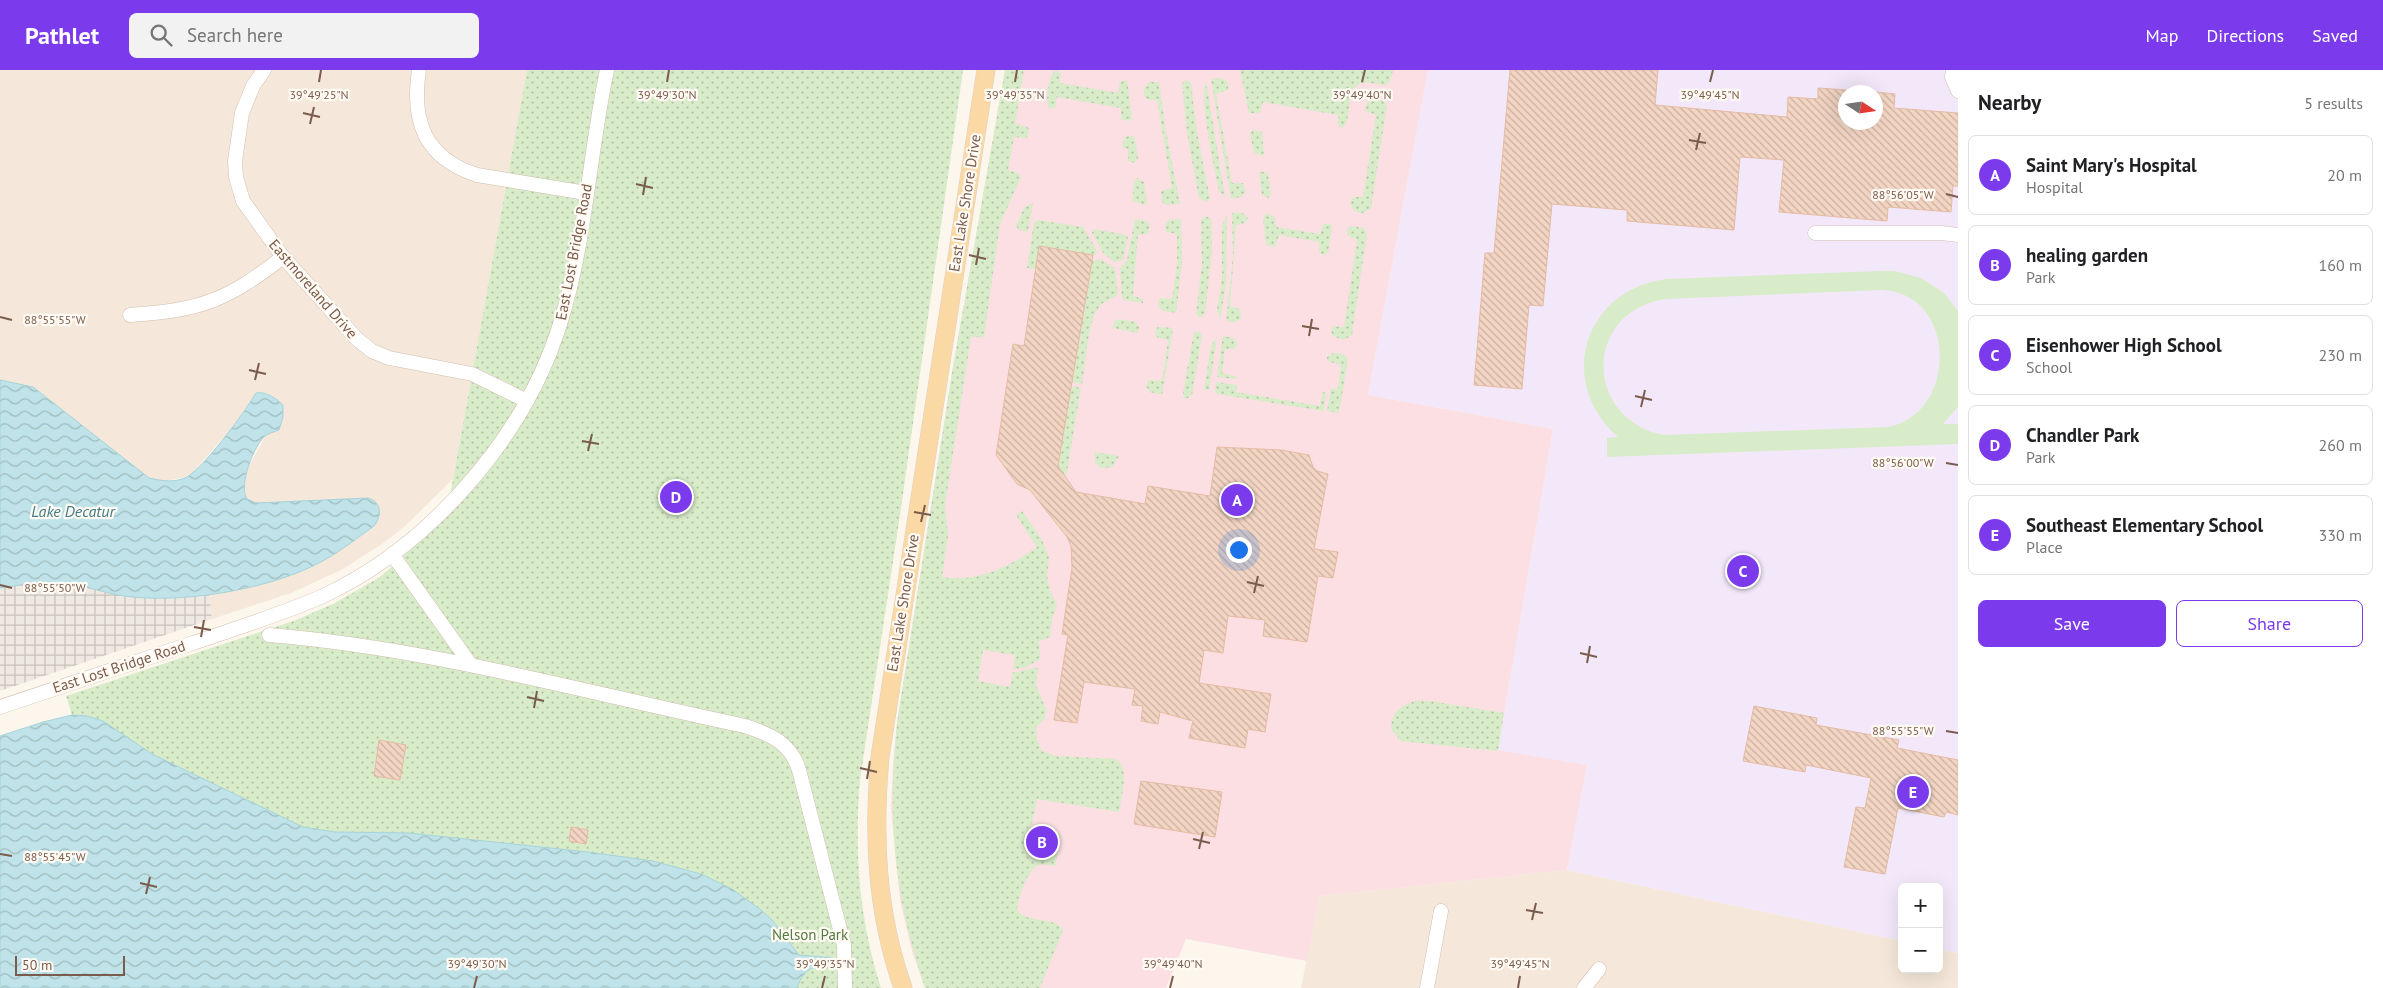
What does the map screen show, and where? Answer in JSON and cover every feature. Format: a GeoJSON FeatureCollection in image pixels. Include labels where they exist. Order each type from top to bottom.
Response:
{"type":"FeatureCollection","features":[{"type":"Feature","properties":{"kind":"main road","name":"East Lake Shore Drive"},"geometry":{"type":"LineString","coordinates":[[903,988],[884,919],[877,870],[875,810],[880,756],[986,70]]}},
{"type":"Feature","properties":{"kind":"street","name":"Eastmoreland Drive"},"geometry":{"type":"LineString","coordinates":[[264,70],[252,86],[242,114],[236,161],[236,177],[243,201],[283,257],[357,339],[372,351],[390,358],[472,374],[527,401]]}},
{"type":"Feature","properties":{"kind":"street"},"geometry":{"type":"LineString","coordinates":[[419,70],[416,98],[420,124],[427,141],[447,161],[477,175],[586,193]]}},
{"type":"Feature","properties":{"kind":"street","name":"East Lost Bridge Road"},"geometry":{"type":"LineString","coordinates":[[0,707],[252,623],[323,596],[392,554],[431,522],[502,442],[527,401],[549,354],[568,299],[607,70]]}},
{"type":"Feature","properties":{"kind":"street"},"geometry":{"type":"LineString","coordinates":[[1953,70],[1952,77],[1958,91]]}},
{"type":"Feature","properties":{"kind":"street"},"geometry":{"type":"LineString","coordinates":[[1815,233],[1942,233],[1958,236]]}},
{"type":"Feature","properties":{"kind":"street"},"geometry":{"type":"LineString","coordinates":[[130,315],[166,312],[207,304],[237,291],[283,257]]}},
{"type":"Feature","properties":{"kind":"street"},"geometry":{"type":"LineString","coordinates":[[392,554],[471,665]]}},
{"type":"Feature","properties":{"kind":"street"},"geometry":{"type":"LineString","coordinates":[[269,636],[336,641],[471,665],[744,726],[771,735],[781,742],[796,759],[800,770],[844,945],[845,988]]}},
{"type":"Feature","properties":{"kind":"street"},"geometry":{"type":"LineString","coordinates":[[1427,988],[1440,911]]}},
{"type":"Feature","properties":{"kind":"street"},"geometry":{"type":"LineString","coordinates":[[1584,988],[1599,969]]}},
{"type":"Feature","properties":{"kind":"shaded area"},"geometry":{"type":"Polygon","coordinates":[[[0,70],[527,70],[453,479],[404,527],[382,544],[343,569],[291,593],[212,619],[209,595],[288,576],[318,564],[374,526],[368,498],[256,503],[247,499],[244,493],[245,473],[266,435],[256,393],[231,429],[193,472],[183,478],[163,481],[149,478],[33,387],[0,380],[0,70]]]}},
{"type":"Feature","properties":{"kind":"shaded area"},"geometry":{"type":"Polygon","coordinates":[[[1005,70],[1428,70],[1368,395],[1553,429],[1498,750],[1587,765],[1567,870],[1319,896],[1307,961],[1186,939],[1166,988],[925,988],[912,951],[900,900],[891,808],[893,764],[897,723],[953,367],[1005,70]]]}},
{"type":"Feature","properties":{"kind":"shaded area"},"geometry":{"type":"Polygon","coordinates":[[[1428,70],[1958,70],[1958,953],[1943,950],[1943,883],[1898,883],[1898,940],[1567,870],[1587,765],[1498,751],[1553,429],[1368,395],[1428,70]]]}},
{"type":"Feature","properties":{"kind":"shaded area"},"geometry":{"type":"Polygon","coordinates":[[[51,581],[74,584],[123,596],[149,598],[209,595],[212,619],[0,691],[0,588],[51,581]]]}},
{"type":"Feature","properties":{"kind":"shaded area"},"geometry":{"type":"Polygon","coordinates":[[[1567,870],[1898,940],[1898,973],[1943,973],[1943,950],[1958,953],[1958,988],[1301,988],[1319,896],[1567,870]]]}},
{"type":"Feature","properties":{"kind":"green space","name":"Nelson Park"},"geometry":{"type":"Polygon","coordinates":[[[527,70],[963,70],[900,515],[860,780],[858,859],[860,885],[868,937],[881,988],[797,988],[807,972],[821,965],[834,963],[834,958],[799,955],[773,921],[761,910],[732,889],[701,874],[685,869],[588,852],[409,833],[335,832],[303,827],[152,754],[103,721],[87,716],[72,715],[66,696],[296,620],[335,603],[380,577],[446,518],[527,70]]]}},
{"type":"Feature","properties":{"kind":"green space"},"geometry":{"type":"Polygon","coordinates":[[[1005,70],[1024,70],[1015,124],[1029,129],[1027,138],[1014,137],[1008,170],[1018,173],[1021,177],[1000,224],[984,337],[971,337],[945,505],[948,536],[942,577],[968,578],[992,572],[1015,561],[1037,547],[1016,515],[1022,511],[1042,540],[1049,557],[1047,576],[1050,590],[1057,605],[1052,619],[1050,637],[1039,641],[1040,659],[1025,668],[1013,669],[1015,655],[983,650],[978,681],[1010,687],[1013,672],[1038,668],[1036,685],[1046,709],[1045,718],[1036,728],[1037,740],[1042,751],[1055,756],[1115,759],[1120,762],[1123,768],[1124,782],[1119,812],[1037,799],[1031,828],[1061,834],[1055,866],[1042,864],[1034,868],[1024,885],[1017,909],[1026,917],[1054,923],[1063,930],[1040,988],[925,988],[906,922],[896,857],[893,825],[893,792],[897,723],[953,367],[1005,70]]]}},
{"type":"Feature","properties":{"kind":"green space"},"geometry":{"type":"Polygon","coordinates":[[[1056,70],[1061,74],[1060,83],[1118,93],[1120,82],[1127,80],[1132,119],[1129,121],[1121,119],[1121,108],[1057,97],[1055,108],[1049,108],[1047,100],[1048,88],[1051,77],[1056,70]]]}},
{"type":"Feature","properties":{"kind":"green space"},"geometry":{"type":"Polygon","coordinates":[[[1240,70],[1393,70],[1390,81],[1386,85],[1362,83],[1356,87],[1350,98],[1346,124],[1342,128],[1338,125],[1338,115],[1263,102],[1260,113],[1249,113],[1240,70]]]}},
{"type":"Feature","properties":{"kind":"green space"},"geometry":{"type":"Polygon","coordinates":[[[1222,78],[1228,83],[1228,90],[1216,94],[1232,183],[1243,183],[1246,191],[1241,197],[1231,199],[1211,79],[1222,78]]]}},
{"type":"Feature","properties":{"kind":"green space"},"geometry":{"type":"Polygon","coordinates":[[[1186,80],[1191,83],[1197,132],[1210,199],[1206,202],[1199,198],[1187,133],[1182,84],[1186,80]]]}},
{"type":"Feature","properties":{"kind":"green space"},"geometry":{"type":"Polygon","coordinates":[[[1206,81],[1225,197],[1219,191],[1208,134],[1204,101],[1206,81]]]}},
{"type":"Feature","properties":{"kind":"green space"},"geometry":{"type":"Polygon","coordinates":[[[1149,82],[1159,82],[1166,132],[1180,204],[1165,205],[1162,201],[1161,191],[1172,188],[1157,100],[1148,100],[1144,96],[1144,88],[1149,82]]]}},
{"type":"Feature","properties":{"kind":"green space"},"geometry":{"type":"Polygon","coordinates":[[[1371,99],[1383,100],[1387,105],[1371,208],[1363,213],[1354,211],[1350,204],[1353,197],[1363,197],[1376,115],[1365,111],[1367,102],[1371,99]]]}},
{"type":"Feature","properties":{"kind":"green space"},"geometry":{"type":"Polygon","coordinates":[[[1253,130],[1262,132],[1264,156],[1254,153],[1250,133],[1253,130]]]}},
{"type":"Feature","properties":{"kind":"green space"},"geometry":{"type":"Polygon","coordinates":[[[1131,135],[1135,139],[1138,159],[1135,163],[1128,161],[1128,149],[1122,147],[1125,137],[1131,135]]]}},
{"type":"Feature","properties":{"kind":"green space"},"geometry":{"type":"Polygon","coordinates":[[[1259,172],[1268,174],[1271,194],[1269,198],[1262,195],[1259,172]]]}},
{"type":"Feature","properties":{"kind":"green space"},"geometry":{"type":"Polygon","coordinates":[[[1137,178],[1144,182],[1147,202],[1145,205],[1132,201],[1134,182],[1137,178]]]}},
{"type":"Feature","properties":{"kind":"green space"},"geometry":{"type":"Polygon","coordinates":[[[1033,203],[1028,232],[1019,230],[1016,226],[1024,208],[1033,203]]]}},
{"type":"Feature","properties":{"kind":"green space"},"geometry":{"type":"Polygon","coordinates":[[[1232,213],[1244,213],[1248,219],[1245,223],[1236,225],[1230,306],[1240,309],[1241,319],[1235,322],[1226,321],[1233,256],[1232,213]]]}},
{"type":"Feature","properties":{"kind":"green space"},"geometry":{"type":"Polygon","coordinates":[[[1267,213],[1275,217],[1276,227],[1320,234],[1323,224],[1330,224],[1332,227],[1328,253],[1324,255],[1319,253],[1319,242],[1279,235],[1275,247],[1266,245],[1263,219],[1267,213]]]}},
{"type":"Feature","properties":{"kind":"green space"},"geometry":{"type":"Polygon","coordinates":[[[1227,215],[1226,284],[1220,320],[1217,310],[1222,278],[1222,226],[1227,215]]]}},
{"type":"Feature","properties":{"kind":"green space"},"geometry":{"type":"Polygon","coordinates":[[[1206,216],[1211,219],[1212,250],[1205,314],[1200,318],[1196,314],[1202,264],[1201,220],[1206,216]]]}},
{"type":"Feature","properties":{"kind":"green space"},"geometry":{"type":"Polygon","coordinates":[[[1135,219],[1147,221],[1150,227],[1148,234],[1138,235],[1133,296],[1143,299],[1143,303],[1124,300],[1122,297],[1120,268],[1127,260],[1135,219]]]}},
{"type":"Feature","properties":{"kind":"green space"},"geometry":{"type":"Polygon","coordinates":[[[1181,219],[1182,262],[1176,313],[1161,310],[1158,304],[1160,298],[1172,299],[1177,265],[1177,234],[1166,232],[1165,224],[1168,220],[1181,219]]]}},
{"type":"Feature","properties":{"kind":"green space"},"geometry":{"type":"Polygon","coordinates":[[[1038,220],[1083,227],[1097,253],[1093,256],[1039,246],[1035,269],[1027,268],[1034,223],[1038,220]]]}},
{"type":"Feature","properties":{"kind":"green space"},"geometry":{"type":"Polygon","coordinates":[[[1350,226],[1364,228],[1367,233],[1352,335],[1344,340],[1333,336],[1331,331],[1333,326],[1344,327],[1357,240],[1347,235],[1347,230],[1350,226]]]}},
{"type":"Feature","properties":{"kind":"green space"},"geometry":{"type":"Polygon","coordinates":[[[1094,229],[1126,235],[1128,238],[1123,260],[1114,262],[1103,253],[1092,233],[1094,229]]]}},
{"type":"Feature","properties":{"kind":"green space"},"geometry":{"type":"Polygon","coordinates":[[[1100,259],[1115,268],[1118,294],[1101,305],[1095,314],[1089,333],[1082,384],[1072,382],[1092,261],[1100,259]]]}},
{"type":"Feature","properties":{"kind":"green space"},"geometry":{"type":"Polygon","coordinates":[[[1881,271],[1895,271],[1921,278],[1944,293],[1958,311],[1958,407],[1943,424],[1958,424],[1958,444],[1607,457],[1607,438],[1618,437],[1599,415],[1587,391],[1584,365],[1588,341],[1598,319],[1615,300],[1638,286],[1667,279],[1881,271]],[[1882,290],[1667,299],[1640,307],[1620,322],[1608,342],[1604,365],[1607,388],[1618,408],[1637,425],[1664,435],[1888,427],[1911,418],[1927,401],[1937,379],[1940,355],[1936,331],[1925,311],[1907,296],[1882,290]]]}},
{"type":"Feature","properties":{"kind":"green space"},"geometry":{"type":"Polygon","coordinates":[[[1119,319],[1136,322],[1139,327],[1138,333],[1112,328],[1115,321],[1119,319]]]}},
{"type":"Feature","properties":{"kind":"green space"},"geometry":{"type":"Polygon","coordinates":[[[1158,327],[1173,328],[1162,395],[1150,392],[1146,386],[1148,380],[1162,381],[1168,340],[1156,337],[1155,331],[1158,327]]]}},
{"type":"Feature","properties":{"kind":"green space"},"geometry":{"type":"Polygon","coordinates":[[[1194,332],[1200,332],[1202,336],[1192,395],[1184,398],[1183,393],[1194,332]]]}},
{"type":"Feature","properties":{"kind":"green space"},"geometry":{"type":"Polygon","coordinates":[[[1223,336],[1233,338],[1238,344],[1234,349],[1225,349],[1222,373],[1235,376],[1237,379],[1217,377],[1223,336]]]}},
{"type":"Feature","properties":{"kind":"green space"},"geometry":{"type":"Polygon","coordinates":[[[1217,337],[1209,390],[1204,390],[1211,346],[1217,337]]]}},
{"type":"Feature","properties":{"kind":"green space"},"geometry":{"type":"Polygon","coordinates":[[[1333,353],[1344,354],[1348,360],[1339,413],[1327,411],[1331,388],[1338,389],[1341,365],[1327,361],[1327,357],[1333,353]]]}},
{"type":"Feature","properties":{"kind":"green space"},"geometry":{"type":"Polygon","coordinates":[[[1216,382],[1237,385],[1236,392],[1320,406],[1323,392],[1326,392],[1324,411],[1217,394],[1215,392],[1216,382]]]}},
{"type":"Feature","properties":{"kind":"green space"},"geometry":{"type":"Polygon","coordinates":[[[1071,386],[1081,388],[1066,478],[1058,466],[1071,386]]]}},
{"type":"Feature","properties":{"kind":"green space"},"geometry":{"type":"Polygon","coordinates":[[[1095,452],[1119,456],[1113,467],[1100,468],[1095,462],[1095,452]]]}},
{"type":"Feature","properties":{"kind":"green space"},"geometry":{"type":"Polygon","coordinates":[[[1415,701],[1430,701],[1504,713],[1498,751],[1401,741],[1391,729],[1391,723],[1397,710],[1415,701]]]}},
{"type":"Feature","properties":{"kind":"water","name":"Lake Decatur"},"geometry":{"type":"Polygon","coordinates":[[[0,380],[33,387],[149,478],[168,481],[182,479],[195,471],[224,438],[256,393],[267,394],[283,405],[283,417],[279,430],[265,436],[256,448],[248,466],[244,485],[247,499],[256,503],[368,498],[373,500],[378,506],[377,522],[339,551],[317,564],[273,581],[222,593],[171,598],[146,598],[124,596],[71,584],[53,582],[0,588],[0,380]]]}},
{"type":"Feature","properties":{"kind":"water"},"geometry":{"type":"Polygon","coordinates":[[[72,715],[87,716],[103,721],[152,754],[303,827],[335,832],[409,833],[588,852],[653,861],[701,874],[732,889],[761,910],[773,921],[799,955],[834,958],[835,963],[811,969],[803,976],[797,988],[0,988],[0,736],[72,715]]]}},
{"type":"Feature","properties":{"kind":"building"},"geometry":{"type":"Polygon","coordinates":[[[1510,70],[1658,70],[1655,105],[1787,117],[1788,97],[1818,99],[1818,88],[1838,89],[1838,130],[1883,130],[1883,93],[1895,94],[1894,108],[1958,113],[1958,186],[1953,186],[1951,212],[1888,207],[1887,221],[1779,212],[1784,160],[1740,157],[1734,230],[1627,221],[1627,210],[1552,204],[1543,306],[1529,305],[1522,389],[1474,385],[1485,253],[1494,253],[1510,70]]]}},
{"type":"Feature","properties":{"kind":"building"},"geometry":{"type":"Polygon","coordinates":[[[1039,246],[1093,255],[1058,466],[1076,492],[1145,504],[1148,486],[1210,496],[1217,447],[1281,450],[1309,455],[1313,467],[1317,471],[1328,474],[1314,549],[1338,552],[1333,578],[1318,576],[1307,642],[1263,636],[1265,620],[1228,616],[1223,653],[1204,650],[1199,683],[1271,694],[1265,732],[1248,729],[1245,748],[1189,738],[1193,721],[1160,712],[1158,724],[1141,721],[1143,706],[1132,705],[1135,689],[1084,682],[1077,723],[1054,720],[1068,635],[1062,634],[1072,568],[1071,546],[1067,537],[1030,490],[1017,484],[996,455],[1013,344],[1024,346],[1039,246]]]}},
{"type":"Feature","properties":{"kind":"building"},"geometry":{"type":"Polygon","coordinates":[[[1754,706],[1817,718],[1816,725],[1899,740],[1897,748],[1958,760],[1958,815],[1946,812],[1944,817],[1898,808],[1885,874],[1844,867],[1856,807],[1865,808],[1871,778],[1806,765],[1805,772],[1743,761],[1754,706]]]}},
{"type":"Feature","properties":{"kind":"building"},"geometry":{"type":"Polygon","coordinates":[[[379,740],[406,745],[400,780],[374,776],[379,740]]]}},
{"type":"Feature","properties":{"kind":"building"},"geometry":{"type":"Polygon","coordinates":[[[1141,781],[1222,792],[1215,837],[1134,824],[1141,781]]]}},
{"type":"Feature","properties":{"kind":"building"},"geometry":{"type":"Polygon","coordinates":[[[571,827],[588,830],[586,844],[569,841],[571,827]]]}},
{"type":"Feature","properties":{"kind":"place","name":"Chandler Park"},"geometry":{"type":"Point","coordinates":[676,497]}},
{"type":"Feature","properties":{"kind":"place","name":"Saint Mary's Hospital"},"geometry":{"type":"Point","coordinates":[1237,500]}},
{"type":"Feature","properties":{"kind":"place","name":"Eisenhower High School"},"geometry":{"type":"Point","coordinates":[1743,571]}},
{"type":"Feature","properties":{"kind":"place","name":"Southeast Elementary School"},"geometry":{"type":"Point","coordinates":[1913,792]}},
{"type":"Feature","properties":{"kind":"place","name":"healing garden"},"geometry":{"type":"Point","coordinates":[1042,842]}}]}
